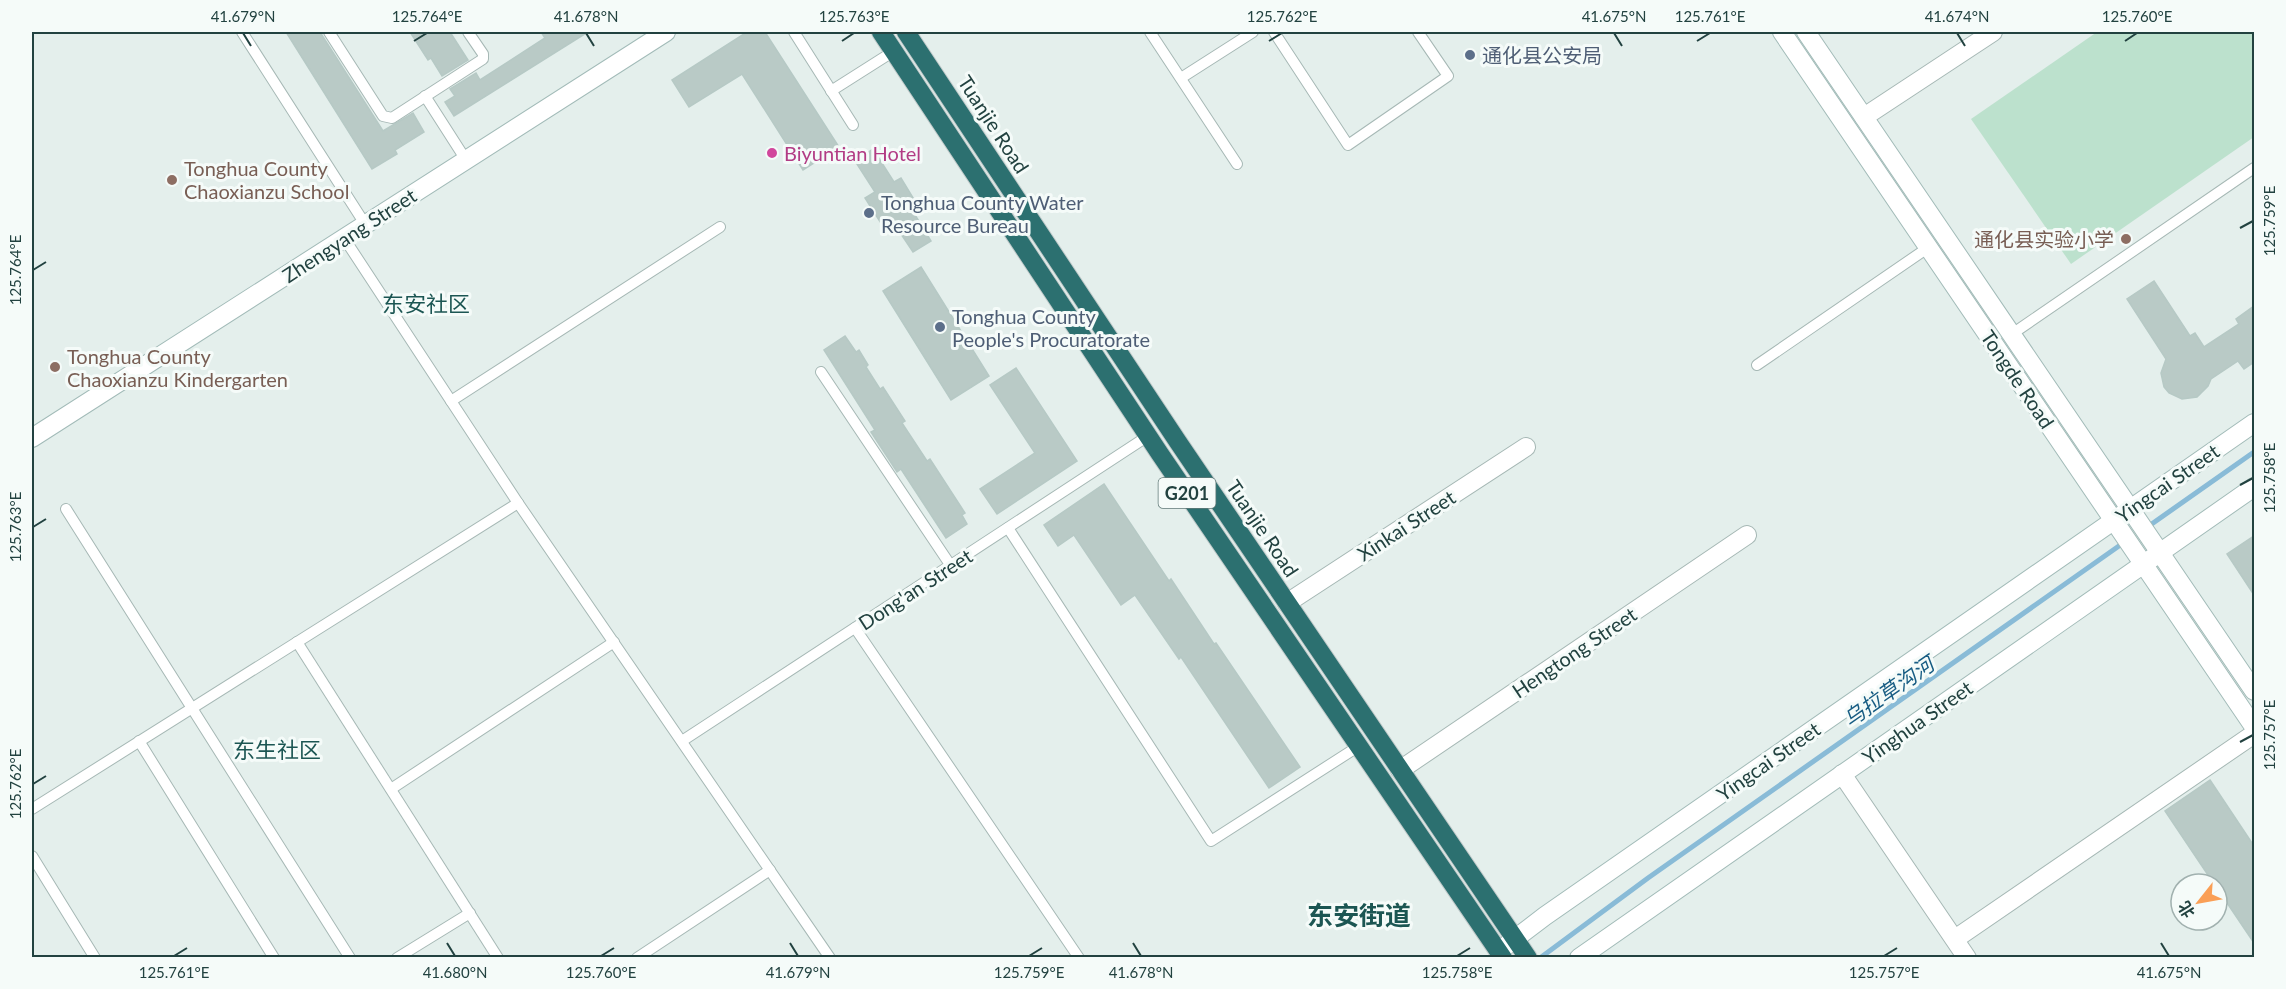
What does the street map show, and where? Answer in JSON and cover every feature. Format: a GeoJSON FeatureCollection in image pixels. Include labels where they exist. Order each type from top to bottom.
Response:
{"type":"FeatureCollection","features":[{"type":"Feature","properties":{"kind":"highway","name":"G201"},"geometry":{"type":"LineString","coordinates":[[880,32],[1148,436],[1498,955]]}},
{"type":"Feature","properties":{"kind":"highway","name":"Tuanjie Road"},"geometry":{"type":"LineString","coordinates":[[906,32],[1287,603],[1528,957]]}},
{"type":"Feature","properties":{"kind":"street","name":"Zhengyang Street"},"geometry":{"type":"LineString","coordinates":[[32,438],[666,32]]}},
{"type":"Feature","properties":{"kind":"street","name":"Tongde Road"},"geometry":{"type":"LineString","coordinates":[[1782,32],[2254,727]]}},
{"type":"Feature","properties":{"kind":"street","name":"Tongde Road"},"geometry":{"type":"LineString","coordinates":[[1806,32],[2254,691]]}},
{"type":"Feature","properties":{"kind":"street"},"geometry":{"type":"LineString","coordinates":[[1864,117],[1993,32]]}},
{"type":"Feature","properties":{"kind":"street","name":"Yingcai Street"},"geometry":{"type":"LineString","coordinates":[[1498,955],[1515,939],[2134,514],[2254,423]]}},
{"type":"Feature","properties":{"kind":"street","name":"Xinkai Street"},"geometry":{"type":"LineString","coordinates":[[1287,603],[1526,447]]}},
{"type":"Feature","properties":{"kind":"street","name":"Yinghua Street"},"geometry":{"type":"LineString","coordinates":[[1579,957],[1842,774],[2155,545],[2254,487]]}},
{"type":"Feature","properties":{"kind":"street","name":"Hengtong Street"},"geometry":{"type":"LineString","coordinates":[[1400,770],[1747,535]]}},
{"type":"Feature","properties":{"kind":"street"},"geometry":{"type":"LineString","coordinates":[[1955,939],[2254,734]]}},
{"type":"Feature","properties":{"kind":"street"},"geometry":{"type":"LineString","coordinates":[[1842,774],[1967,957]]}},
{"type":"Feature","properties":{"kind":"lane"},"geometry":{"type":"LineString","coordinates":[[242,32],[365,224]]}},
{"type":"Feature","properties":{"kind":"lane"},"geometry":{"type":"LineString","coordinates":[[329,32],[383,116],[392,118],[483,59],[483,54],[468,32]]}},
{"type":"Feature","properties":{"kind":"lane"},"geometry":{"type":"LineString","coordinates":[[794,32],[853,125]]}},
{"type":"Feature","properties":{"kind":"lane"},"geometry":{"type":"LineString","coordinates":[[1150,32],[1237,164]]}},
{"type":"Feature","properties":{"kind":"lane"},"geometry":{"type":"LineString","coordinates":[[1181,78],[1253,32]]}},
{"type":"Feature","properties":{"kind":"lane"},"geometry":{"type":"LineString","coordinates":[[1274,32],[1348,145],[1448,76],[1418,32]]}},
{"type":"Feature","properties":{"kind":"lane"},"geometry":{"type":"LineString","coordinates":[[831,90],[894,51]]}},
{"type":"Feature","properties":{"kind":"lane"},"geometry":{"type":"LineString","coordinates":[[425,96],[466,160]]}},
{"type":"Feature","properties":{"kind":"lane"},"geometry":{"type":"LineString","coordinates":[[2012,334],[2254,168]]}},
{"type":"Feature","properties":{"kind":"lane"},"geometry":{"type":"LineString","coordinates":[[451,401],[720,227]]}},
{"type":"Feature","properties":{"kind":"lane"},"geometry":{"type":"LineString","coordinates":[[344,238],[518,503],[830,957]]}},
{"type":"Feature","properties":{"kind":"lane"},"geometry":{"type":"LineString","coordinates":[[1757,365],[1929,247]]}},
{"type":"Feature","properties":{"kind":"lane"},"geometry":{"type":"LineString","coordinates":[[821,372],[951,566]]}},
{"type":"Feature","properties":{"kind":"lane","name":"Dong'an Street"},"geometry":{"type":"LineString","coordinates":[[682,741],[1148,436]]}},
{"type":"Feature","properties":{"kind":"lane"},"geometry":{"type":"LineString","coordinates":[[32,809],[518,503]]}},
{"type":"Feature","properties":{"kind":"lane"},"geometry":{"type":"LineString","coordinates":[[66,509],[350,957]]}},
{"type":"Feature","properties":{"kind":"lane"},"geometry":{"type":"LineString","coordinates":[[1008,528],[1211,840],[1359,746]]}},
{"type":"Feature","properties":{"kind":"lane"},"geometry":{"type":"LineString","coordinates":[[855,628],[1079,957]]}},
{"type":"Feature","properties":{"kind":"lane"},"geometry":{"type":"LineString","coordinates":[[297,642],[498,957]]}},
{"type":"Feature","properties":{"kind":"lane"},"geometry":{"type":"LineString","coordinates":[[391,789],[614,642]]}},
{"type":"Feature","properties":{"kind":"lane"},"geometry":{"type":"LineString","coordinates":[[139,741],[274,957]]}},
{"type":"Feature","properties":{"kind":"lane"},"geometry":{"type":"LineString","coordinates":[[32,856],[95,957]]}},
{"type":"Feature","properties":{"kind":"lane"},"geometry":{"type":"LineString","coordinates":[[637,957],[770,870]]}},
{"type":"Feature","properties":{"kind":"lane"},"geometry":{"type":"LineString","coordinates":[[397,957],[470,913]]}},
{"type":"Feature","properties":{"kind":"green space"},"geometry":{"type":"Polygon","coordinates":[[[2097,32],[2254,32],[2254,137],[2071,264],[1971,119],[2097,32]]]}},
{"type":"Feature","properties":{"kind":"building"},"geometry":{"type":"Polygon","coordinates":[[[286,32],[320,32],[383,131],[413,113],[424,132],[395,150],[397,154],[372,169],[286,32]]]}},
{"type":"Feature","properties":{"kind":"building"},"geometry":{"type":"Polygon","coordinates":[[[410,32],[450,32],[468,60],[442,76],[431,58],[428,60],[410,32]]]}},
{"type":"Feature","properties":{"kind":"building"},"geometry":{"type":"Polygon","coordinates":[[[541,32],[588,32],[454,116],[445,102],[455,96],[450,89],[476,73],[480,80],[545,38],[541,32]]]}},
{"type":"Feature","properties":{"kind":"building"},"geometry":{"type":"Polygon","coordinates":[[[747,32],[765,32],[839,147],[803,170],[742,74],[689,107],[672,80],[747,32]]]}},
{"type":"Feature","properties":{"kind":"building"},"geometry":{"type":"Polygon","coordinates":[[[873,149],[894,182],[901,178],[918,206],[912,210],[931,241],[913,252],[893,222],[884,228],[865,198],[875,192],[855,161],[873,149]]]}},
{"type":"Feature","properties":{"kind":"building"},"geometry":{"type":"Polygon","coordinates":[[[921,267],[989,376],[951,400],[883,291],[921,267]]]}},
{"type":"Feature","properties":{"kind":"building"},"geometry":{"type":"Polygon","coordinates":[[[2154,281],[2190,336],[2195,333],[2204,347],[2239,324],[2236,319],[2254,306],[2254,362],[2244,369],[2238,361],[2211,379],[2208,386],[2197,397],[2182,399],[2169,393],[2164,387],[2161,373],[2166,359],[2127,299],[2154,281]]]}},
{"type":"Feature","properties":{"kind":"building"},"geometry":{"type":"Polygon","coordinates":[[[845,336],[856,352],[859,350],[868,365],[866,367],[880,389],[883,387],[905,421],[902,423],[927,461],[930,459],[965,513],[962,515],[967,524],[946,538],[901,469],[897,472],[871,432],[875,430],[824,350],[845,336]]]}},
{"type":"Feature","properties":{"kind":"building"},"geometry":{"type":"Polygon","coordinates":[[[1016,368],[1077,461],[997,514],[980,489],[1035,453],[990,385],[1016,368]]]}},
{"type":"Feature","properties":{"kind":"building"},"geometry":{"type":"Polygon","coordinates":[[[1104,484],[1300,767],[1269,788],[1181,657],[1179,659],[1135,595],[1121,605],[1074,535],[1058,546],[1044,525],[1104,484]]]}},
{"type":"Feature","properties":{"kind":"building"},"geometry":{"type":"Polygon","coordinates":[[[2254,536],[2254,595],[2227,554],[2254,536]]]}},
{"type":"Feature","properties":{"kind":"building"},"geometry":{"type":"Polygon","coordinates":[[[2210,780],[2254,846],[2254,943],[2229,906],[2229,872],[2206,872],[2165,811],[2210,780]]]}},
{"type":"Feature","properties":{"kind":"waterway","name":"乌拉草沟河"},"geometry":{"type":"LineString","coordinates":[[2146,528],[2254,452]]}},
{"type":"Feature","properties":{"kind":"waterway","name":"乌拉草沟河"},"geometry":{"type":"LineString","coordinates":[[1540,958],[1648,878],[2126,541]]}},
{"type":"Feature","properties":{"kind":"place","name":"通化县公安局"},"geometry":{"type":"Point","coordinates":[1470,55]}},
{"type":"Feature","properties":{"kind":"place","name":"Biyuntian Hotel"},"geometry":{"type":"Point","coordinates":[772,153]}},
{"type":"Feature","properties":{"kind":"place","name":"Tonghua County Chaoxianzu School"},"geometry":{"type":"Point","coordinates":[172,180]}},
{"type":"Feature","properties":{"kind":"place","name":"Tonghua County Water Resource Bureau"},"geometry":{"type":"Point","coordinates":[869,213]}},
{"type":"Feature","properties":{"kind":"place","name":"通化县实验小学"},"geometry":{"type":"Point","coordinates":[2126,239]}},
{"type":"Feature","properties":{"kind":"place","name":"Tonghua County People's Procuratorate"},"geometry":{"type":"Point","coordinates":[940,327]}},
{"type":"Feature","properties":{"kind":"place","name":"Tonghua County Chaoxianzu Kindergarten"},"geometry":{"type":"Point","coordinates":[55,367]}},
{"type":"Feature","properties":{"kind":"district","name":"东安社区"},"geometry":{"type":"Point","coordinates":[426,303]}},
{"type":"Feature","properties":{"kind":"district","name":"东生社区"},"geometry":{"type":"Point","coordinates":[277,749]}},
{"type":"Feature","properties":{"kind":"district","name":"东安街道"},"geometry":{"type":"Point","coordinates":[1359,915]}}]}
